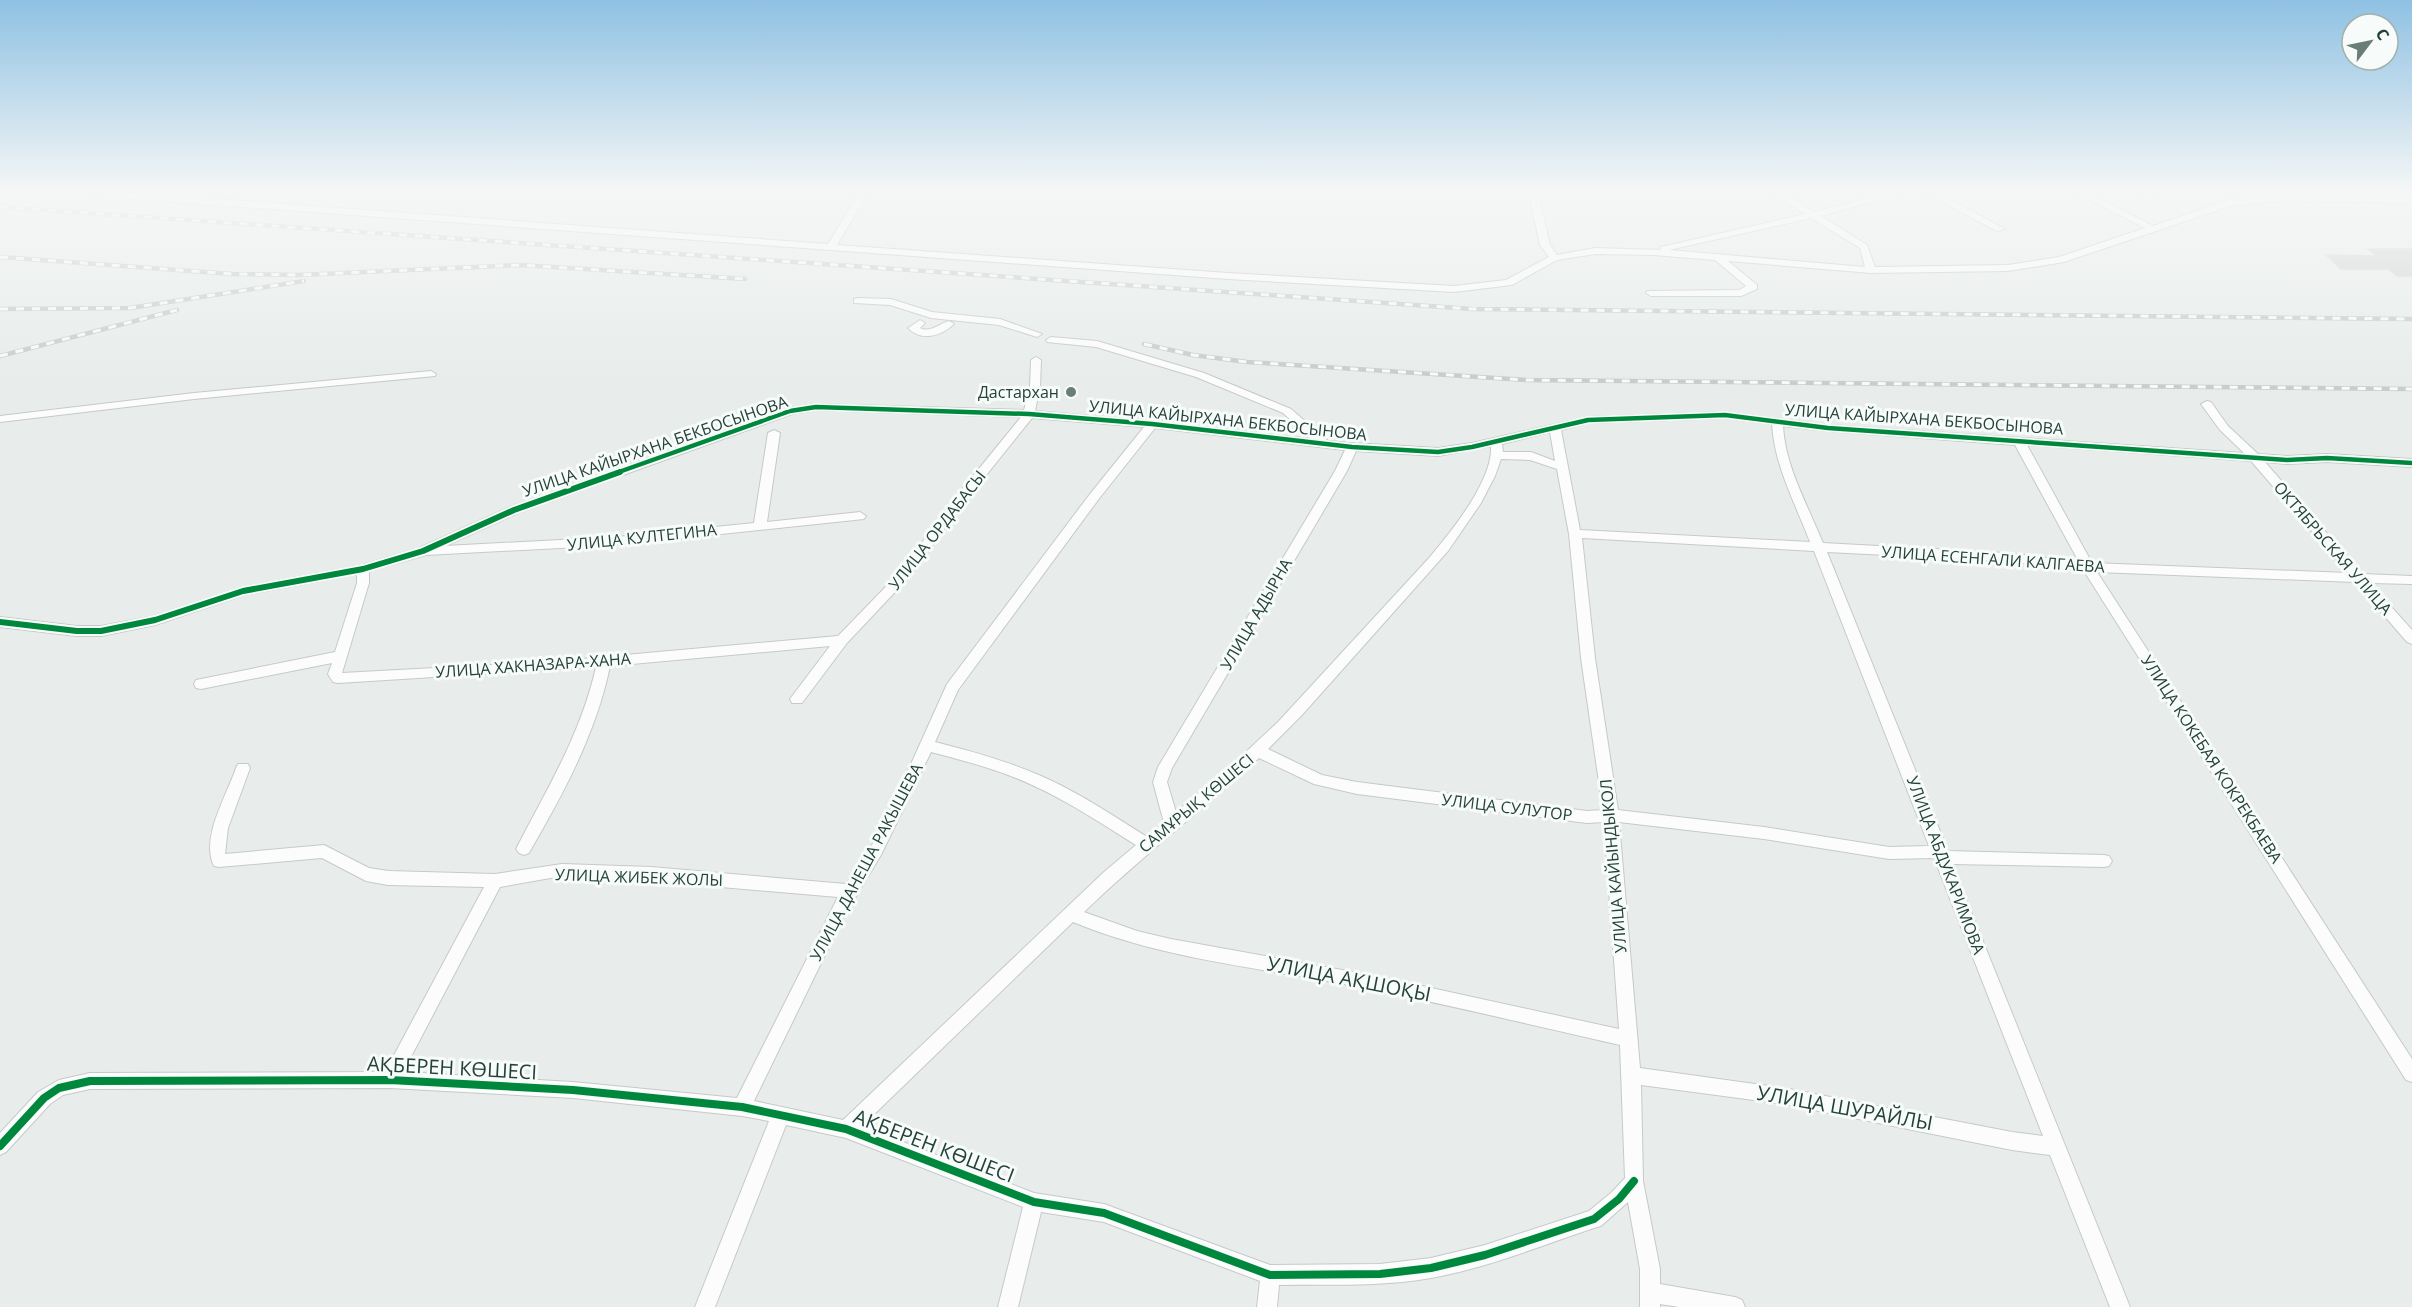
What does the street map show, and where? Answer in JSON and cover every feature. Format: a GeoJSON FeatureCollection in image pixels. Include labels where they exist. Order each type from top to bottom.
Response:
{"type":"FeatureCollection","features":[{"type":"Feature","properties":{"kind":"street"},"geometry":{"type":"LineString","coordinates":[[927,254],[1216,275],[1454,289],[1508,283],[1554,258],[1577,254]]}},
{"type":"Feature","properties":{"kind":"street"},"geometry":{"type":"LineString","coordinates":[[1551,254],[1554,258]]}},
{"type":"Feature","properties":{"kind":"street"},"geometry":{"type":"LineString","coordinates":[[1684,254],[1871,270],[1979,270],[2043,264],[2073,254]]}},
{"type":"Feature","properties":{"kind":"street"},"geometry":{"type":"LineString","coordinates":[[1866,254],[1871,270]]}},
{"type":"Feature","properties":{"kind":"street"},"geometry":{"type":"LineString","coordinates":[[1651,293],[1741,293],[1753,287],[1737,279],[1716,256]]}},
{"type":"Feature","properties":{"kind":"street"},"geometry":{"type":"LineString","coordinates":[[858,301],[891,302],[931,315],[1000,322],[1037,334]]}},
{"type":"Feature","properties":{"kind":"street"},"geometry":{"type":"LineString","coordinates":[[920,323],[914,328],[921,333],[931,333],[949,324]]}},
{"type":"Feature","properties":{"kind":"street"},"geometry":{"type":"LineString","coordinates":[[1051,340],[1097,344],[1200,375],[1287,411],[1325,444]]}},
{"type":"Feature","properties":{"kind":"street"},"geometry":{"type":"LineString","coordinates":[[1029,414],[1035,387],[1036,360]]}},
{"type":"Feature","properties":{"kind":"street"},"geometry":{"type":"LineString","coordinates":[[0,418],[194,396],[431,374]]}},
{"type":"Feature","properties":{"kind":"street","name":"ОКТЯБРЬСКАЯ УЛИЦА"},"geometry":{"type":"LineString","coordinates":[[2207,404],[2224,428],[2254,458],[2361,578],[2412,639]]}},
{"type":"Feature","properties":{"kind":"street","name":"УЛИЦА КАЙЫРХАНА БЕКБОСЫНОВА"},"geometry":{"type":"LineString","coordinates":[[0,622],[77,632],[101,631],[155,620],[243,591],[363,569],[423,551],[524,506],[790,411],[817,407],[1029,414],[1152,424],[1352,447],[1438,452],[1497,448],[1555,428],[1588,420],[1725,415],[1887,432],[2254,458],[2412,464]]}},
{"type":"Feature","properties":{"kind":"street","name":"УЛИЦА ОРДАБАСЫ"},"geometry":{"type":"LineString","coordinates":[[797,699],[842,640],[907,572],[944,520],[1029,414]]}},
{"type":"Feature","properties":{"kind":"street","name":"УЛИЦА АБДУКАРИМОВА"},"geometry":{"type":"LineString","coordinates":[[1777,421],[1778,439],[1784,460],[2120,1307]]}},
{"type":"Feature","properties":{"kind":"street","name":"УЛИЦА ДАНЕША РАКЫШЕВА"},"geometry":{"type":"LineString","coordinates":[[742,1107],[849,891],[876,851],[952,688],[1094,497],[1152,424]]}},
{"type":"Feature","properties":{"kind":"street","name":"УЛИЦА КАЙЫНДЫКОЛ"},"geometry":{"type":"LineString","coordinates":[[1555,428],[1575,534],[1588,658],[1611,815],[1629,1039],[1634,1180],[1650,1269],[1650,1300]]}},
{"type":"Feature","properties":{"kind":"street"},"geometry":{"type":"LineString","coordinates":[[1887,432],[1890,446]]}},
{"type":"Feature","properties":{"kind":"street"},"geometry":{"type":"LineString","coordinates":[[760,525],[774,433]]}},
{"type":"Feature","properties":{"kind":"street","name":"УЛИЦА КОКЕБАЯ КОКРЕКБАЕВА"},"geometry":{"type":"LineString","coordinates":[[2018,440],[2088,567],[2412,1074]]}},
{"type":"Feature","properties":{"kind":"street","name":"УЛИЦА АДЫРНА"},"geometry":{"type":"LineString","coordinates":[[1172,826],[1160,782],[1165,767],[1341,471],[1352,447]]}},
{"type":"Feature","properties":{"kind":"street"},"geometry":{"type":"LineString","coordinates":[[1497,448],[1531,456],[1562,467]]}},
{"type":"Feature","properties":{"kind":"street","name":"САМҰРЫҚ КӨШЕСІ"},"geometry":{"type":"LineString","coordinates":[[846,1129],[1146,844],[1172,826],[1258,751],[1455,534],[1493,470],[1497,448]]}},
{"type":"Feature","properties":{"kind":"street","name":"УЛИЦА КУЛТЕГИНА"},"geometry":{"type":"LineString","coordinates":[[423,551],[485,550],[617,542],[860,516]]}},
{"type":"Feature","properties":{"kind":"street","name":"УЛИЦА ЕСЕНГАЛИ КАЛГАЕВА"},"geometry":{"type":"LineString","coordinates":[[1575,534],[2007,556],[2088,567],[2412,580]]}},
{"type":"Feature","properties":{"kind":"street","name":"УЛИЦА ХАКНАЗАРА-ХАНА"},"geometry":{"type":"LineString","coordinates":[[363,569],[363,583],[335,674],[338,678],[548,667],[842,640]]}},
{"type":"Feature","properties":{"kind":"street"},"geometry":{"type":"LineString","coordinates":[[201,684],[340,656]]}},
{"type":"Feature","properties":{"kind":"street"},"geometry":{"type":"LineString","coordinates":[[524,849],[556,793],[599,690],[604,662]]}},
{"type":"Feature","properties":{"kind":"street"},"geometry":{"type":"LineString","coordinates":[[927,745],[989,762],[1037,781],[1088,807],[1146,844]]}},
{"type":"Feature","properties":{"kind":"street","name":"УЛИЦА СУЛУТОР"},"geometry":{"type":"LineString","coordinates":[[1258,751],[1319,780],[1357,788],[1587,817],[1611,815],[1764,833],[1889,853],[2104,861]]}},
{"type":"Feature","properties":{"kind":"street","name":"УЛИЦА ЖИБЕК ЖОЛЫ"},"geometry":{"type":"LineString","coordinates":[[243,768],[220,832],[215,852],[219,861],[324,852],[366,874],[388,878],[495,881],[562,870],[651,874],[849,891]]}},
{"type":"Feature","properties":{"kind":"street"},"geometry":{"type":"LineString","coordinates":[[390,1080],[495,881]]}},
{"type":"Feature","properties":{"kind":"street","name":"УЛИЦА АҚШОҚЫ"},"geometry":{"type":"LineString","coordinates":[[1071,914],[1110,932],[1188,950],[1369,982],[1629,1039]]}},
{"type":"Feature","properties":{"kind":"street","name":"УЛИЦА ШУРАЙЛЫ"},"geometry":{"type":"LineString","coordinates":[[1631,1075],[1784,1096],[2012,1141],[2058,1147]]}},
{"type":"Feature","properties":{"kind":"street","name":"АҚБЕРЕН КӨШЕСІ"},"geometry":{"type":"LineString","coordinates":[[0,1146],[44,1098],[59,1088],[90,1081],[390,1080],[573,1090],[742,1107],[846,1129],[1034,1202],[1104,1212],[1270,1275],[1380,1274],[1431,1268],[1485,1255],[1594,1219],[1619,1199],[1634,1180]]}},
{"type":"Feature","properties":{"kind":"street"},"geometry":{"type":"LineString","coordinates":[[705,1307],[781,1114]]}},
{"type":"Feature","properties":{"kind":"street"},"geometry":{"type":"LineString","coordinates":[[1008,1307],[1034,1202]]}},
{"type":"Feature","properties":{"kind":"street"},"geometry":{"type":"LineString","coordinates":[[1268,1307],[1270,1275]]}},
{"type":"Feature","properties":{"kind":"street"},"geometry":{"type":"LineString","coordinates":[[1650,1300],[1735,1307]]}},
{"type":"Feature","properties":{"kind":"building"},"geometry":{"type":"Polygon","coordinates":[[[2374,254],[2412,254],[2412,276],[2397,276],[2389,269],[2341,269],[2326,255],[2376,256],[2374,254]]]}},
{"type":"Feature","properties":{"kind":"railway"},"geometry":{"type":"LineString","coordinates":[[678,254],[1472,309],[2412,319]]}},
{"type":"Feature","properties":{"kind":"railway"},"geometry":{"type":"LineString","coordinates":[[0,257],[232,274],[298,275],[520,265],[745,279]]}},
{"type":"Feature","properties":{"kind":"railway"},"geometry":{"type":"LineString","coordinates":[[0,309],[130,308],[304,281]]}},
{"type":"Feature","properties":{"kind":"railway"},"geometry":{"type":"LineString","coordinates":[[0,356],[177,310]]}},
{"type":"Feature","properties":{"kind":"railway"},"geometry":{"type":"LineString","coordinates":[[1144,344],[1193,355],[1247,362],[1526,380],[2412,389]]}},
{"type":"Feature","properties":{"kind":"cycle path"},"geometry":{"type":"LineString","coordinates":[[0,622],[77,631],[101,631],[155,620],[243,591],[363,569],[423,551],[514,510],[790,411],[816,407],[1029,414],[1152,424],[1352,447],[1438,452],[1472,447],[1588,420],[1725,415],[1828,428],[2287,460],[2327,458],[2412,463]]}},
{"type":"Feature","properties":{"kind":"cycle path"},"geometry":{"type":"LineString","coordinates":[[0,1146],[44,1098],[59,1088],[90,1081],[390,1080],[573,1090],[742,1107],[846,1129],[1034,1202],[1104,1213],[1270,1275],[1380,1274],[1431,1268],[1485,1255],[1594,1219],[1619,1199],[1634,1181]]}},
{"type":"Feature","properties":{"kind":"place","name":"Дастархан"},"geometry":{"type":"Point","coordinates":[1071,392]}}]}
